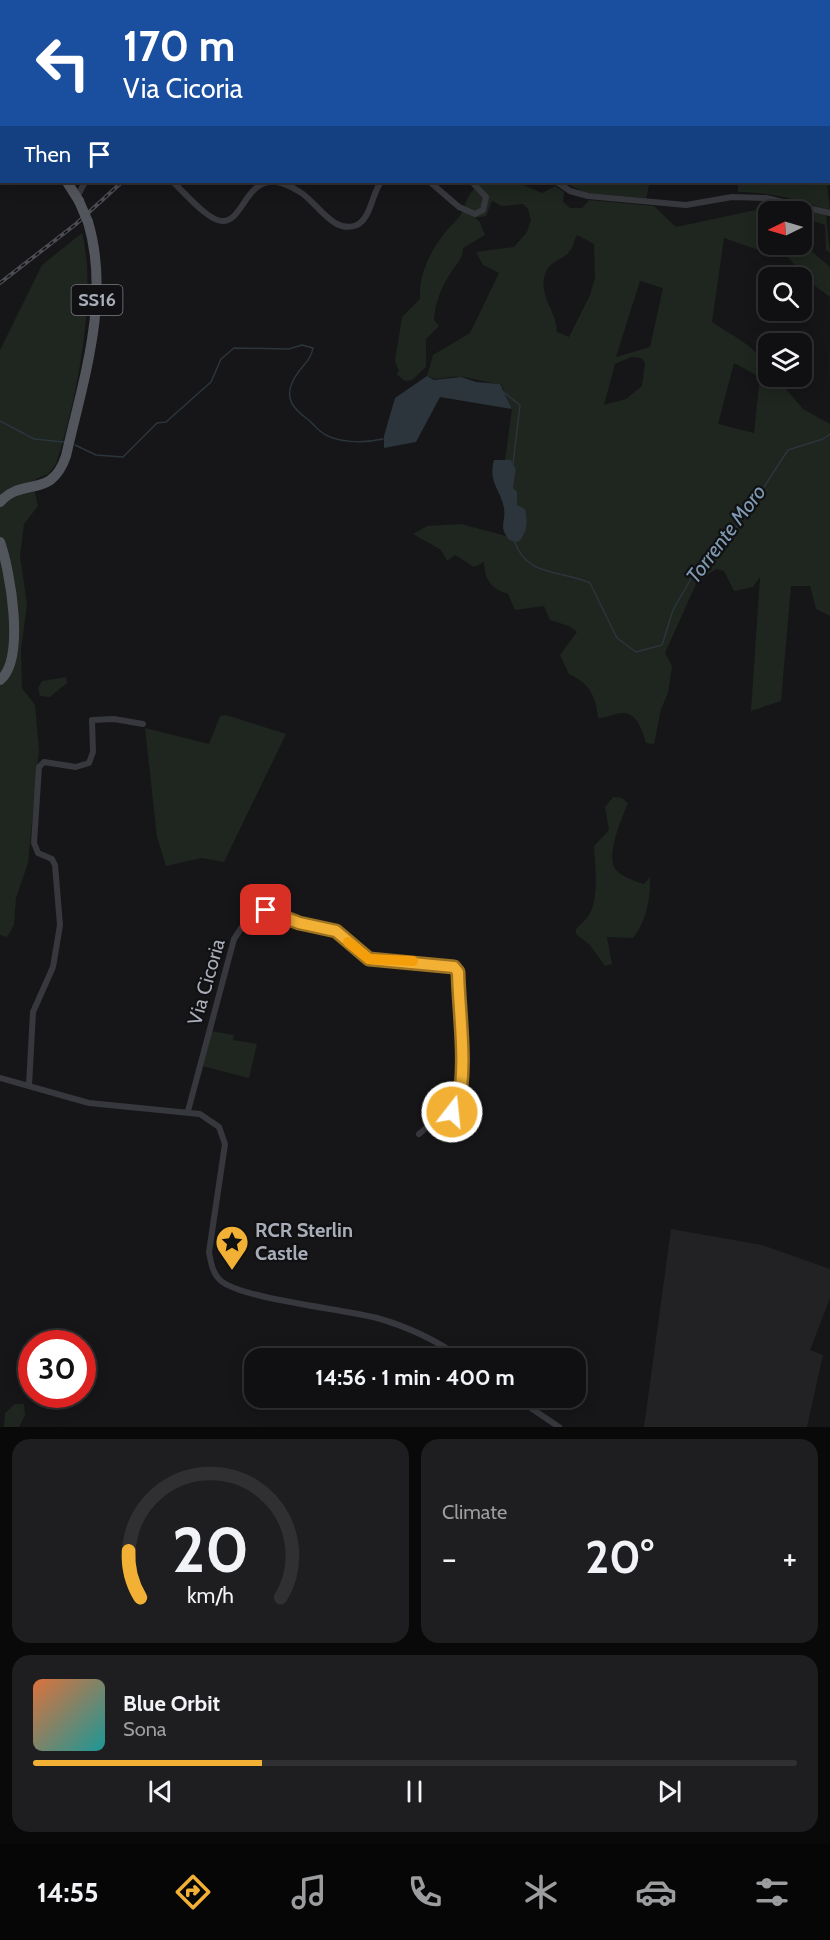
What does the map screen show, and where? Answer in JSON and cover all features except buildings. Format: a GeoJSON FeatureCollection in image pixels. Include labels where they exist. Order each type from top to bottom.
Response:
{"type":"FeatureCollection","features":[{"type":"Feature","properties":{"kind":"main road","name":"SS16"},"geometry":{"type":"LineString","coordinates":[[0,502],[8,495],[54,479],[61,471],[83,378],[98,293],[96,252],[88,222],[68,183]]}},
{"type":"Feature","properties":{"kind":"main road"},"geometry":{"type":"LineString","coordinates":[[0,542],[8,564],[14,641],[9,670],[0,680]]}},
{"type":"Feature","properties":{"kind":"street"},"geometry":{"type":"LineString","coordinates":[[78,200],[85,183]]}},
{"type":"Feature","properties":{"kind":"street"},"geometry":{"type":"LineString","coordinates":[[173,183],[211,218],[223,221],[232,218],[239,211],[251,190],[260,184],[275,183],[301,192],[331,220],[344,226],[357,225],[366,218],[369,204],[380,183]]}},
{"type":"Feature","properties":{"kind":"street"},"geometry":{"type":"LineString","coordinates":[[431,183],[459,207],[475,214],[483,210],[486,197],[473,183]]}},
{"type":"Feature","properties":{"kind":"street"},"geometry":{"type":"LineString","coordinates":[[558,183],[570,191],[588,196],[687,205],[732,197],[766,198],[830,213]]}},
{"type":"Feature","properties":{"kind":"street"},"geometry":{"type":"LineString","coordinates":[[29,1086],[33,1012],[53,968],[60,926],[55,866],[52,859],[39,853],[34,843],[39,767],[44,762],[76,767],[89,763],[93,752],[92,720],[114,719],[143,724]]}},
{"type":"Feature","properties":{"kind":"street","name":"Via Cicoria"},"geometry":{"type":"LineString","coordinates":[[188,1111],[234,939],[250,915],[259,909],[299,923],[336,931],[369,959],[454,967],[458,972],[461,1063],[457,1110],[440,1116],[419,1134]]}},
{"type":"Feature","properties":{"kind":"street"},"geometry":{"type":"LineString","coordinates":[[0,1078],[89,1102],[188,1111],[212,1120],[219,1127],[225,1144],[209,1252],[212,1267],[219,1280],[230,1286],[255,1293],[375,1318],[415,1330],[445,1348]]}},
{"type":"Feature","properties":{"kind":"street"},"geometry":{"type":"LineString","coordinates":[[531,1408],[559,1427]]}},
{"type":"Feature","properties":{"kind":"shaded area"},"geometry":{"type":"Polygon","coordinates":[[[481,183],[519,183],[542,193],[555,186],[564,192],[563,202],[570,208],[582,208],[589,200],[654,206],[676,227],[758,210],[758,250],[724,238],[712,322],[747,344],[758,354],[758,376],[734,363],[718,424],[754,433],[759,387],[784,387],[803,409],[830,424],[830,616],[816,609],[810,586],[791,586],[781,701],[751,711],[760,577],[753,587],[734,591],[724,571],[716,569],[697,582],[665,653],[672,666],[668,693],[661,709],[654,744],[646,743],[639,724],[628,714],[620,713],[598,718],[590,691],[582,682],[569,674],[560,655],[577,632],[569,626],[550,620],[544,606],[515,610],[508,594],[490,583],[484,562],[474,567],[455,555],[447,561],[441,550],[413,534],[427,526],[461,524],[506,536],[509,540],[517,505],[513,488],[516,469],[511,460],[505,460],[512,409],[501,384],[463,377],[436,379],[427,376],[433,355],[470,333],[499,273],[483,265],[476,252],[514,247],[527,232],[531,220],[528,209],[523,204],[502,206],[492,201],[486,216],[475,218],[480,222],[485,235],[463,248],[460,258],[441,290],[434,320],[439,326],[426,339],[426,367],[412,380],[405,381],[396,374],[399,371],[395,361],[402,317],[420,299],[423,273],[430,256],[446,231],[461,215],[469,195],[481,183]],[[577,235],[567,255],[549,267],[544,278],[545,294],[557,332],[569,337],[590,295],[595,278],[594,244],[577,235]],[[640,281],[616,357],[650,347],[663,288],[640,281]],[[631,357],[615,364],[604,405],[626,399],[642,386],[645,363],[641,358],[631,357]]]}},
{"type":"Feature","properties":{"kind":"shaded area"},"geometry":{"type":"Polygon","coordinates":[[[565,183],[650,183],[646,198],[586,193],[565,183]]]}},
{"type":"Feature","properties":{"kind":"shaded area"},"geometry":{"type":"Polygon","coordinates":[[[738,183],[827,183],[830,211],[812,204],[812,201],[800,201],[762,193],[738,192],[738,183]]]}},
{"type":"Feature","properties":{"kind":"shaded area"},"geometry":{"type":"Polygon","coordinates":[[[812,211],[826,215],[830,253],[826,250],[825,225],[812,220],[812,211]]]}},
{"type":"Feature","properties":{"kind":"shaded area"},"geometry":{"type":"Polygon","coordinates":[[[82,233],[88,286],[77,381],[56,464],[48,474],[36,479],[35,493],[38,506],[24,524],[20,556],[27,604],[21,650],[22,688],[35,705],[39,750],[28,863],[16,898],[14,925],[7,937],[0,935],[0,350],[42,265],[82,233]]]}},
{"type":"Feature","properties":{"kind":"shaded area"},"geometry":{"type":"Polygon","coordinates":[[[812,252],[830,267],[830,297],[812,284],[812,267],[797,267],[786,255],[812,255],[812,252]]]}},
{"type":"Feature","properties":{"kind":"shaded area"},"geometry":{"type":"Polygon","coordinates":[[[427,376],[434,380],[461,377],[476,382],[500,384],[512,409],[440,397],[416,442],[384,448],[384,436],[395,398],[427,376]]]}},
{"type":"Feature","properties":{"kind":"shaded area"},"geometry":{"type":"Polygon","coordinates":[[[494,460],[511,460],[516,469],[513,488],[517,492],[517,505],[525,509],[526,518],[525,531],[518,542],[509,540],[504,531],[504,508],[492,474],[494,460]]]}},
{"type":"Feature","properties":{"kind":"shaded area"},"geometry":{"type":"Polygon","coordinates":[[[66,677],[67,683],[50,697],[40,696],[38,688],[42,681],[66,677]]]}},
{"type":"Feature","properties":{"kind":"shaded area"},"geometry":{"type":"Polygon","coordinates":[[[226,715],[286,734],[224,862],[202,858],[166,866],[157,837],[145,728],[209,744],[220,716],[226,715]]]}},
{"type":"Feature","properties":{"kind":"shaded area"},"geometry":{"type":"Polygon","coordinates":[[[613,797],[622,798],[628,803],[614,841],[613,864],[617,871],[626,877],[644,884],[650,877],[650,885],[644,917],[633,938],[607,937],[612,964],[605,966],[590,945],[576,934],[576,929],[587,918],[594,902],[596,883],[594,846],[609,830],[605,807],[613,797]]]}},
{"type":"Feature","properties":{"kind":"shaded area"},"geometry":{"type":"Polygon","coordinates":[[[211,1031],[234,1035],[233,1040],[257,1044],[249,1078],[202,1066],[211,1031]]]}},
{"type":"Feature","properties":{"kind":"shaded area"},"geometry":{"type":"Polygon","coordinates":[[[671,1229],[762,1245],[830,1269],[830,1298],[810,1350],[823,1355],[807,1427],[644,1427],[671,1229]]]}},
{"type":"Feature","properties":{"kind":"shaded area"},"geometry":{"type":"Polygon","coordinates":[[[18,1404],[18,1408],[24,1408],[25,1415],[19,1427],[4,1427],[5,1413],[18,1404]]]}},
{"type":"Feature","properties":{"kind":"waterway","name":"Torrente Moro"},"geometry":{"type":"LineString","coordinates":[[75,445],[96,455],[123,457],[157,423],[166,422],[211,382],[221,359],[234,348],[289,349],[302,345],[313,348],[310,357],[294,378],[290,389],[290,399],[294,407],[320,431],[334,438],[359,442],[383,439]]}},
{"type":"Feature","properties":{"kind":"waterway","name":"Torrente Moro"},"geometry":{"type":"LineString","coordinates":[[502,391],[520,405],[513,464]]}},
{"type":"Feature","properties":{"kind":"waterway","name":"Torrente Moro"},"geometry":{"type":"LineString","coordinates":[[0,421],[34,439],[64,442]]}},
{"type":"Feature","properties":{"kind":"waterway","name":"Torrente Moro"},"geometry":{"type":"LineString","coordinates":[[514,540],[520,552],[535,567],[590,583],[617,638],[636,652],[662,645],[673,610],[704,556],[720,549],[746,515],[788,450],[823,439],[830,434]]}},
{"type":"Feature","properties":{"kind":"railway"},"geometry":{"type":"LineString","coordinates":[[0,283],[76,224],[121,183]]}},
{"type":"Feature","properties":{"kind":"slow traffic"},"geometry":{"type":"LineString","coordinates":[[348,942],[369,959],[413,961]]}},
{"type":"Feature","properties":{"kind":"place","name":"RCR Sterlin Castle"},"geometry":{"type":"Point","coordinates":[232,1271]}},
{"type":"Feature","properties":{"kind":"route"},"geometry":{"type":"LineString","coordinates":[[266,910],[299,923],[336,931],[369,959],[405,960],[454,967],[458,972],[461,1063],[459,1101],[457,1110],[452,1112]]}}]}
